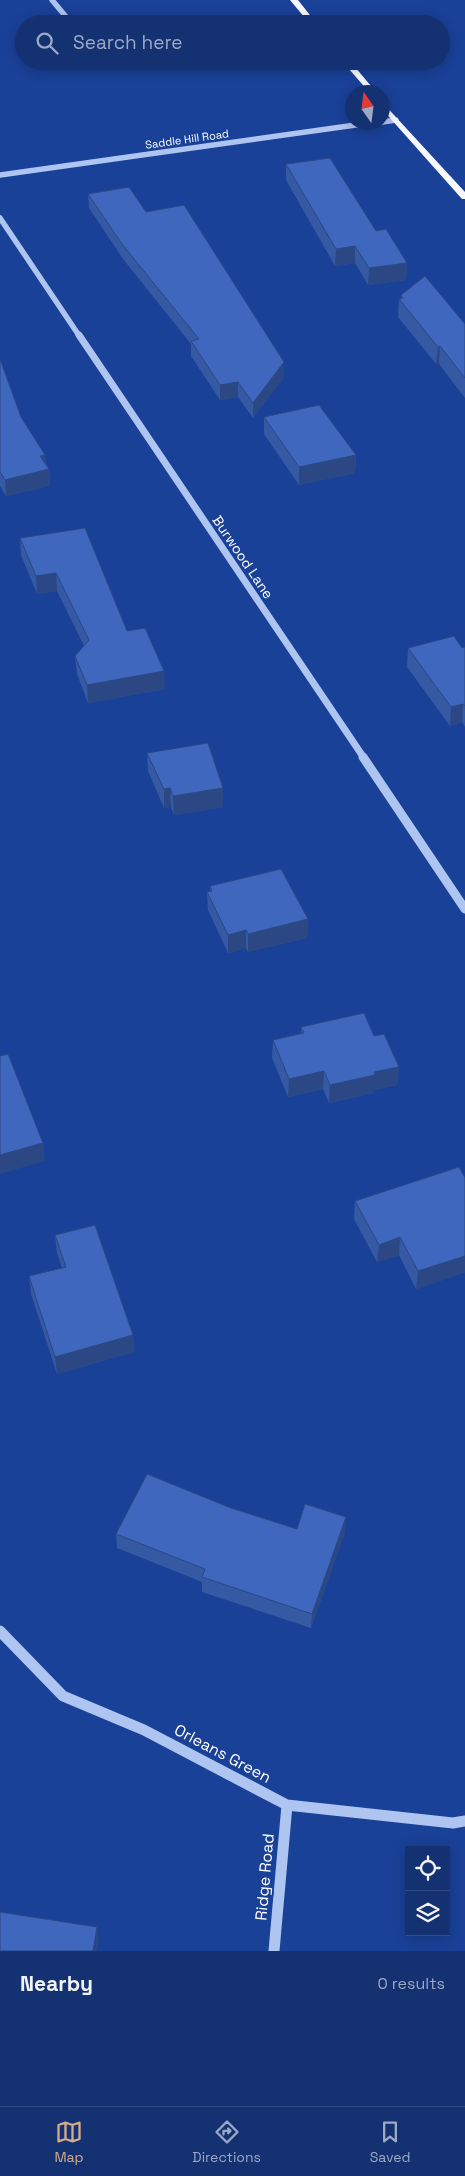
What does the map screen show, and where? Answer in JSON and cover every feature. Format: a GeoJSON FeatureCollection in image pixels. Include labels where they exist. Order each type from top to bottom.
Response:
{"type":"FeatureCollection","features":[{"type":"Feature","properties":{"kind":"main road"},"geometry":{"type":"LineString","coordinates":[[294,0],[306,15]]}},
{"type":"Feature","properties":{"kind":"main road"},"geometry":{"type":"LineString","coordinates":[[354,70],[367,85]]}},
{"type":"Feature","properties":{"kind":"main road"},"geometry":{"type":"LineString","coordinates":[[390,113],[465,197]]}},
{"type":"Feature","properties":{"kind":"street"},"geometry":{"type":"LineString","coordinates":[[52,0],[64,15]]}},
{"type":"Feature","properties":{"kind":"street"},"geometry":{"type":"LineString","coordinates":[[390,121],[396,120]]}},
{"type":"Feature","properties":{"kind":"street","name":"Saddle Hill Road"},"geometry":{"type":"LineString","coordinates":[[0,175],[345,126]]}},
{"type":"Feature","properties":{"kind":"street","name":"Burwood Lane"},"geometry":{"type":"LineString","coordinates":[[0,218],[465,909]]}},
{"type":"Feature","properties":{"kind":"street","name":"Orleans Green"},"geometry":{"type":"LineString","coordinates":[[0,1631],[63,1696],[144,1730],[287,1805],[453,1823],[465,1821]]}},
{"type":"Feature","properties":{"kind":"street","name":"Ridge Road"},"geometry":{"type":"LineString","coordinates":[[274,1951],[287,1805]]}},
{"type":"Feature","properties":{"kind":"building"},"geometry":{"type":"Polygon","coordinates":[[[330,158],[376,231],[386,229],[407,263],[369,268],[355,246],[336,249],[286,164],[330,158]]]}},
{"type":"Feature","properties":{"kind":"building"},"geometry":{"type":"Polygon","coordinates":[[[129,187],[146,212],[184,205],[284,362],[253,403],[238,382],[220,385],[191,341],[199,339],[122,244],[88,194],[129,187]]]}},
{"type":"Feature","properties":{"kind":"building"},"geometry":{"type":"Polygon","coordinates":[[[425,276],[465,324],[465,378],[399,299],[403,298],[401,295],[425,276]]]}},
{"type":"Feature","properties":{"kind":"building"},"geometry":{"type":"Polygon","coordinates":[[[0,359],[21,417],[45,455],[40,456],[49,469],[5,480],[0,472],[0,359]]]}},
{"type":"Feature","properties":{"kind":"building"},"geometry":{"type":"Polygon","coordinates":[[[319,405],[356,455],[299,467],[264,417],[319,405]]]}},
{"type":"Feature","properties":{"kind":"building"},"geometry":{"type":"Polygon","coordinates":[[[85,528],[127,631],[145,628],[164,671],[87,685],[75,656],[89,640],[56,573],[36,576],[20,538],[85,528]]]}},
{"type":"Feature","properties":{"kind":"building"},"geometry":{"type":"Polygon","coordinates":[[[454,636],[462,648],[465,647],[465,706],[463,704],[451,707],[408,648],[454,636]]]}},
{"type":"Feature","properties":{"kind":"building"},"geometry":{"type":"Polygon","coordinates":[[[208,743],[223,788],[173,796],[170,788],[164,789],[147,753],[208,743]]]}},
{"type":"Feature","properties":{"kind":"building"},"geometry":{"type":"Polygon","coordinates":[[[281,869],[308,919],[248,934],[246,930],[228,935],[207,892],[212,891],[210,886],[281,869]]]}},
{"type":"Feature","properties":{"kind":"building"},"geometry":{"type":"Polygon","coordinates":[[[364,1013],[374,1036],[384,1034],[399,1067],[374,1072],[375,1075],[330,1085],[324,1071],[289,1079],[273,1040],[304,1033],[301,1027],[364,1013]]]}},
{"type":"Feature","properties":{"kind":"building"},"geometry":{"type":"Polygon","coordinates":[[[8,1054],[43,1143],[0,1155],[0,1056],[8,1054]]]}},
{"type":"Feature","properties":{"kind":"building"},"geometry":{"type":"Polygon","coordinates":[[[459,1167],[465,1178],[465,1256],[418,1271],[400,1237],[379,1245],[355,1201],[459,1167]]]}},
{"type":"Feature","properties":{"kind":"building"},"geometry":{"type":"Polygon","coordinates":[[[95,1225],[133,1335],[55,1357],[29,1276],[66,1267],[55,1235],[95,1225]]]}},
{"type":"Feature","properties":{"kind":"building"},"geometry":{"type":"Polygon","coordinates":[[[147,1474],[231,1508],[297,1529],[305,1504],[346,1517],[312,1614],[202,1577],[205,1569],[116,1534],[147,1474]]]}},
{"type":"Feature","properties":{"kind":"building"},"geometry":{"type":"Polygon","coordinates":[[[0,1912],[97,1927],[93,1951],[0,1951],[0,1912]]]}}]}
